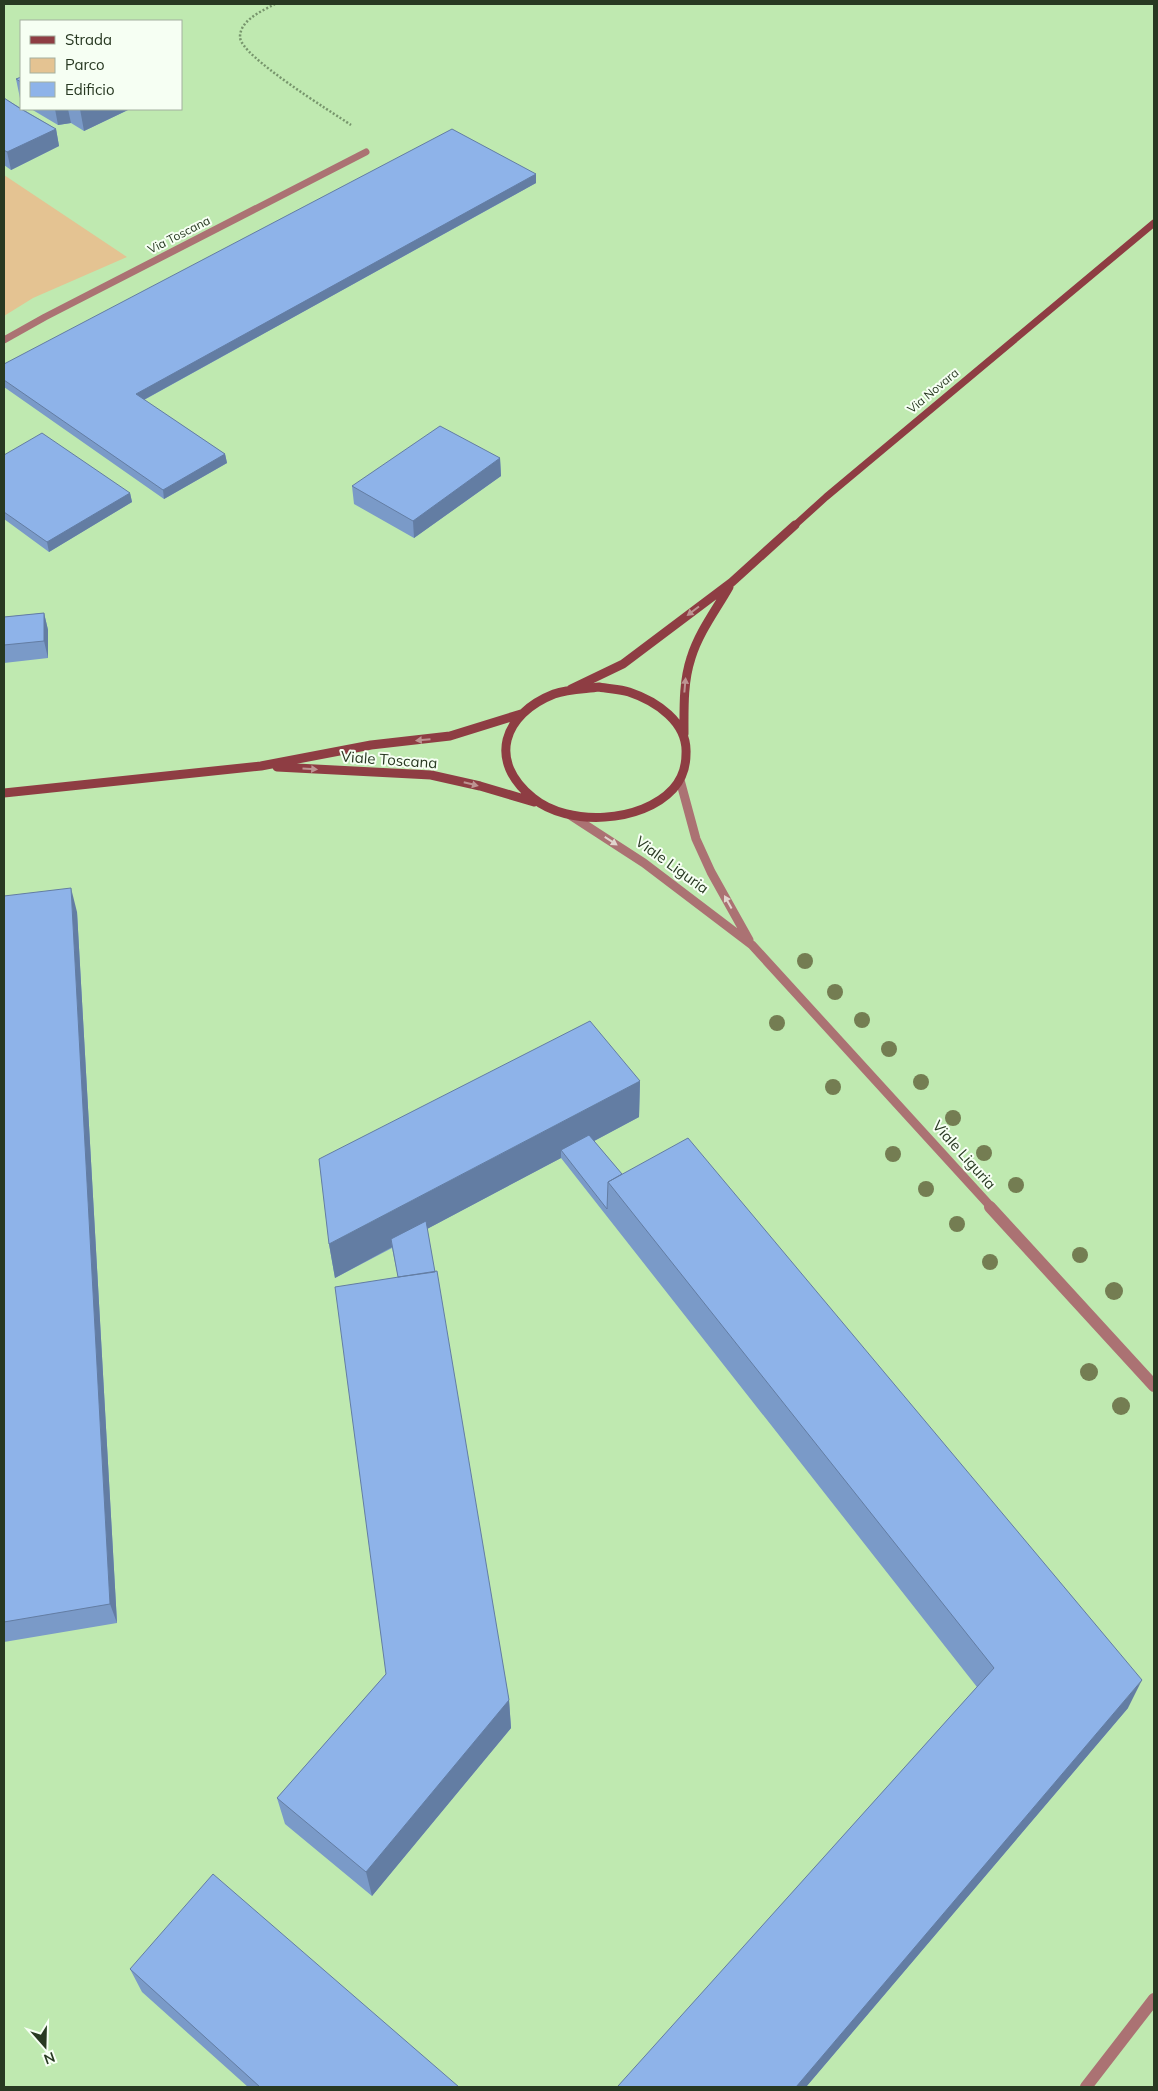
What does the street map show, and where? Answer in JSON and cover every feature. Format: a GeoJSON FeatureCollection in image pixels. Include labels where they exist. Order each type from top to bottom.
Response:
{"type":"FeatureCollection","features":[{"type":"Feature","properties":{"kind":"street","name":"Via Toscana"},"geometry":{"type":"LineString","coordinates":[[4,340],[54,312],[366,152]]}},
{"type":"Feature","properties":{"kind":"street","name":"Via Novara"},"geometry":{"type":"LineString","coordinates":[[571,690],[622,664],[732,582],[826,497],[1154,223]]}},
{"type":"Feature","properties":{"kind":"street","name":"Via Novara"},"geometry":{"type":"LineString","coordinates":[[684,734],[685,681],[692,654],[732,582]]}},
{"type":"Feature","properties":{"kind":"street"},"geometry":{"type":"LineString","coordinates":[[600,687],[627,691],[652,701],[672,716],[684,734],[688,752],[680,780],[669,793],[635,811],[610,816],[570,815],[542,805],[521,790],[510,777],[504,758],[506,738],[512,725],[520,714],[549,696],[571,690],[600,687]]}},
{"type":"Feature","properties":{"kind":"street","name":"Viale Toscana"},"geometry":{"type":"LineString","coordinates":[[4,793],[261,766],[371,745],[450,736],[520,714]]}},
{"type":"Feature","properties":{"kind":"street","name":"Viale Toscana"},"geometry":{"type":"LineString","coordinates":[[261,766],[431,775],[480,786],[542,805]]}},
{"type":"Feature","properties":{"kind":"street","name":"Viale Liguria"},"geometry":{"type":"LineString","coordinates":[[680,780],[696,839],[711,872],[752,945]]}},
{"type":"Feature","properties":{"kind":"street","name":"Viale Liguria"},"geometry":{"type":"LineString","coordinates":[[570,815],[644,863],[752,945],[1154,1386]]}},
{"type":"Feature","properties":{"kind":"street"},"geometry":{"type":"LineString","coordinates":[[1086,2087],[1154,1999]]}},
{"type":"Feature","properties":{"kind":"path"},"geometry":{"type":"LineString","coordinates":[[275,4],[248,20],[240,35],[241,42],[247,51],[267,68],[361,132],[371,144],[370,149],[366,152]]}},
{"type":"Feature","properties":{"kind":"green space"},"geometry":{"type":"Polygon","coordinates":[[[4,175],[127,257],[33,298],[4,316],[4,175]]]}},
{"type":"Feature","properties":{"kind":"building"},"geometry":{"type":"Polygon","coordinates":[[[4,98],[20,110],[56,129],[7,152],[4,150],[4,98]]]}},
{"type":"Feature","properties":{"kind":"building"},"geometry":{"type":"Polygon","coordinates":[[[452,129],[536,174],[136,394],[225,454],[163,490],[4,380],[4,364],[452,129]]]}},
{"type":"Feature","properties":{"kind":"building"},"geometry":{"type":"Polygon","coordinates":[[[440,426],[500,458],[413,521],[352,486],[440,426]]]}},
{"type":"Feature","properties":{"kind":"building"},"geometry":{"type":"Polygon","coordinates":[[[42,433],[130,493],[47,542],[4,512],[4,455],[42,433]]]}},
{"type":"Feature","properties":{"kind":"building"},"geometry":{"type":"Polygon","coordinates":[[[44,613],[44,641],[4,645],[4,617],[44,613]]]}},
{"type":"Feature","properties":{"kind":"building"},"geometry":{"type":"Polygon","coordinates":[[[71,888],[110,1604],[4,1622],[4,896],[71,888]]]}},
{"type":"Feature","properties":{"kind":"building"},"geometry":{"type":"Polygon","coordinates":[[[590,1021],[640,1081],[329,1244],[319,1159],[590,1021]]]}},
{"type":"Feature","properties":{"kind":"building"},"geometry":{"type":"Polygon","coordinates":[[[589,1135],[622,1174],[608,1182],[607,1209],[561,1150],[589,1135]]]}},
{"type":"Feature","properties":{"kind":"building"},"geometry":{"type":"Polygon","coordinates":[[[688,1138],[1142,1680],[796,2087],[618,2086],[994,1668],[608,1182],[688,1138]]]}},
{"type":"Feature","properties":{"kind":"building"},"geometry":{"type":"Polygon","coordinates":[[[426,1221],[435,1272],[398,1277],[391,1239],[426,1221]]]}},
{"type":"Feature","properties":{"kind":"building"},"geometry":{"type":"Polygon","coordinates":[[[437,1271],[509,1700],[366,1872],[277,1798],[386,1674],[335,1287],[437,1271]]]}},
{"type":"Feature","properties":{"kind":"building"},"geometry":{"type":"Polygon","coordinates":[[[213,1874],[459,2087],[260,2087],[130,1969],[213,1874]]]}}]}
